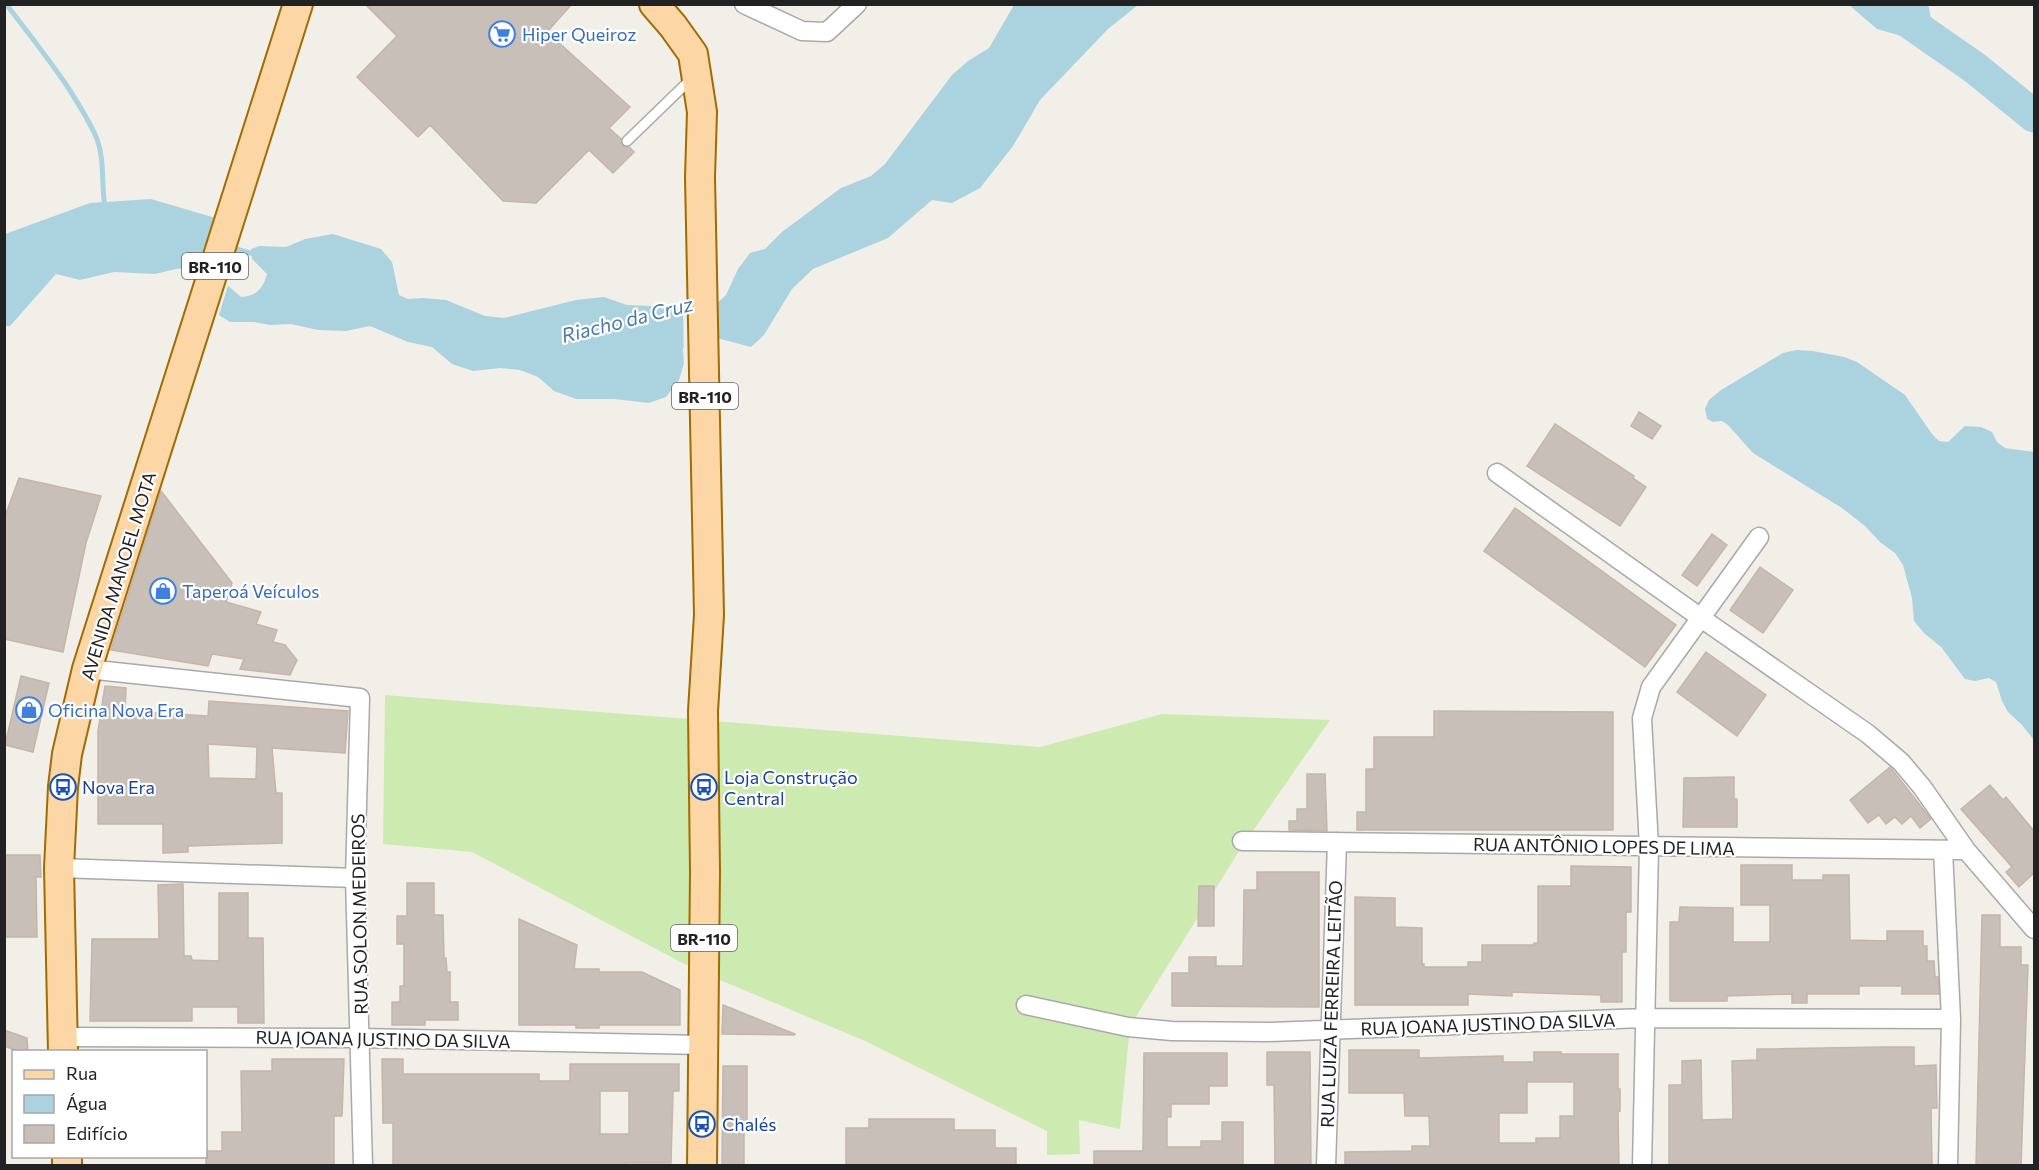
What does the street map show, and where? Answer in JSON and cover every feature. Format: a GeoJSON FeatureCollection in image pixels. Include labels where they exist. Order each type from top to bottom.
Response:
{"type":"FeatureCollection","features":[{"type":"Feature","properties":{"kind":"main road","name":"AVENIDA MANOEL MOTA"},"geometry":{"type":"LineString","coordinates":[[63,1044],[59,868],[67,754],[87,669],[298,4]]}},
{"type":"Feature","properties":{"kind":"main road","name":"BR-110"},"geometry":{"type":"LineString","coordinates":[[658,5],[693,54],[702,112],[700,177],[709,615],[703,711],[705,872],[702,1166]]}},
{"type":"Feature","properties":{"kind":"street"},"geometry":{"type":"LineString","coordinates":[[744,4],[802,32],[828,32],[857,4]]}},
{"type":"Feature","properties":{"kind":"street"},"geometry":{"type":"LineString","coordinates":[[1497,473],[1868,734],[1901,762],[1922,787],[1966,850],[2034,929]]}},
{"type":"Feature","properties":{"kind":"street"},"geometry":{"type":"LineString","coordinates":[[1642,1166],[1649,847],[1642,718],[1651,687],[1759,537]]}},
{"type":"Feature","properties":{"kind":"street","name":"RUA SOLON MEDEIROS"},"geometry":{"type":"LineString","coordinates":[[87,669],[360,698],[356,878],[363,1166]]}},
{"type":"Feature","properties":{"kind":"street","name":"RUA ANTÔNIO LOPES DE LIMA"},"geometry":{"type":"LineString","coordinates":[[1242,841],[1966,850]]}},
{"type":"Feature","properties":{"kind":"street","name":"RUA LUIZA FERREIRA LEITÃO"},"geometry":{"type":"LineString","coordinates":[[1326,1166],[1337,842]]}},
{"type":"Feature","properties":{"kind":"street"},"geometry":{"type":"LineString","coordinates":[[1942,850],[1952,1018],[1948,1166]]}},
{"type":"Feature","properties":{"kind":"street"},"geometry":{"type":"LineString","coordinates":[[59,868],[356,878]]}},
{"type":"Feature","properties":{"kind":"street","name":"RUA JOANA JUSTINO DA SILVA"},"geometry":{"type":"LineString","coordinates":[[1026,1005],[1128,1027],[1172,1031],[1268,1032],[1644,1018],[1952,1018]]}},
{"type":"Feature","properties":{"kind":"street","name":"RUA JOANA JUSTINO DA SILVA"},"geometry":{"type":"LineString","coordinates":[[63,1044],[361,1038],[703,1045]]}},
{"type":"Feature","properties":{"kind":"lane"},"geometry":{"type":"LineString","coordinates":[[627,141],[697,73]]}},
{"type":"Feature","properties":{"kind":"green space"},"geometry":{"type":"Polygon","coordinates":[[[385,695],[1040,747],[1162,714],[1330,720],[1241,848],[1130,1026],[1120,1129],[1079,1120],[1080,1154],[1047,1155],[1047,1131],[865,1041],[694,969],[472,852],[383,844],[385,695]]]}},
{"type":"Feature","properties":{"kind":"water"},"geometry":{"type":"Polygon","coordinates":[[[1014,5],[1138,5],[1108,29],[1040,100],[1013,146],[980,188],[952,203],[932,200],[888,238],[813,269],[792,289],[764,335],[751,347],[694,332],[683,349],[684,363],[679,380],[666,397],[649,403],[614,399],[576,399],[554,391],[538,377],[520,370],[500,368],[473,371],[452,364],[432,347],[408,342],[370,326],[346,331],[318,330],[291,324],[230,322],[209,309],[218,277],[241,297],[251,295],[261,288],[267,274],[252,259],[251,249],[259,246],[286,247],[305,239],[333,234],[381,249],[392,262],[399,295],[408,299],[446,300],[485,316],[504,318],[576,300],[604,297],[627,305],[675,307],[694,312],[714,306],[726,295],[738,269],[750,253],[765,249],[782,232],[841,188],[871,176],[885,164],[952,75],[968,61],[989,48],[1014,5]]]}},
{"type":"Feature","properties":{"kind":"water"},"geometry":{"type":"Polygon","coordinates":[[[1849,5],[1925,5],[1929,7],[1933,34],[1929,49],[1919,41],[1877,29],[1849,5]]]}},
{"type":"Feature","properties":{"kind":"water"},"geometry":{"type":"Polygon","coordinates":[[[151,199],[219,219],[204,267],[176,269],[155,274],[114,272],[80,280],[56,274],[10,326],[5,326],[5,234],[90,203],[151,199]]]}},
{"type":"Feature","properties":{"kind":"water"},"geometry":{"type":"Polygon","coordinates":[[[1796,350],[1844,357],[1857,362],[1905,395],[1939,441],[1948,442],[1965,426],[1981,427],[1992,432],[1997,442],[2005,448],[2034,452],[2034,740],[2008,712],[1996,682],[1989,678],[1975,681],[1965,679],[1941,647],[1914,621],[1912,598],[1903,565],[1895,553],[1842,508],[1753,453],[1728,425],[1722,421],[1713,422],[1707,419],[1705,409],[1709,400],[1721,390],[1783,353],[1796,350]]]}},
{"type":"Feature","properties":{"kind":"pier"},"geometry":{"type":"Polygon","coordinates":[[[219,275],[229,282],[218,318],[207,311],[219,275]]]}},
{"type":"Feature","properties":{"kind":"pier"},"geometry":{"type":"Polygon","coordinates":[[[717,299],[718,342],[695,336],[686,350],[687,363],[684,373],[683,306],[694,309],[713,304],[717,299]]]}},
{"type":"Feature","properties":{"kind":"building"},"geometry":{"type":"Polygon","coordinates":[[[365,4],[572,4],[547,32],[630,107],[609,128],[621,139],[623,146],[629,147],[634,152],[613,173],[589,150],[536,203],[503,201],[430,125],[418,137],[357,77],[397,36],[365,4]]]}},
{"type":"Feature","properties":{"kind":"building"},"geometry":{"type":"Polygon","coordinates":[[[1639,412],[1661,426],[1652,439],[1631,426],[1639,412]]]}},
{"type":"Feature","properties":{"kind":"building"},"geometry":{"type":"Polygon","coordinates":[[[1555,424],[1634,476],[1633,478],[1646,487],[1620,526],[1527,466],[1555,424]]]}},
{"type":"Feature","properties":{"kind":"building"},"geometry":{"type":"Polygon","coordinates":[[[19,478],[101,496],[86,543],[63,652],[4,639],[4,519],[19,478]]]}},
{"type":"Feature","properties":{"kind":"building"},"geometry":{"type":"Polygon","coordinates":[[[161,491],[232,583],[226,602],[261,612],[256,624],[277,630],[273,642],[285,645],[297,660],[290,675],[240,669],[244,659],[212,654],[208,666],[111,650],[161,491]]]}},
{"type":"Feature","properties":{"kind":"building"},"geometry":{"type":"Polygon","coordinates":[[[1515,508],[1676,625],[1645,667],[1484,551],[1515,508]]]}},
{"type":"Feature","properties":{"kind":"building"},"geometry":{"type":"Polygon","coordinates":[[[1712,534],[1727,545],[1697,586],[1682,575],[1712,534]]]}},
{"type":"Feature","properties":{"kind":"building"},"geometry":{"type":"Polygon","coordinates":[[[1760,567],[1793,590],[1763,633],[1730,610],[1760,567]]]}},
{"type":"Feature","properties":{"kind":"building"},"geometry":{"type":"Polygon","coordinates":[[[1706,652],[1766,695],[1737,736],[1677,692],[1706,652]]]}},
{"type":"Feature","properties":{"kind":"building"},"geometry":{"type":"Polygon","coordinates":[[[21,676],[49,683],[33,752],[5,745],[21,676]]]}},
{"type":"Feature","properties":{"kind":"building"},"geometry":{"type":"Polygon","coordinates":[[[105,686],[126,688],[125,711],[208,716],[209,701],[348,711],[345,753],[272,748],[276,793],[282,793],[282,843],[188,846],[188,852],[163,853],[163,824],[98,824],[98,731],[105,686]],[[208,744],[209,778],[256,779],[257,747],[208,744]]]}},
{"type":"Feature","properties":{"kind":"building"},"geometry":{"type":"Polygon","coordinates":[[[1434,711],[1613,712],[1613,830],[1357,830],[1357,812],[1366,812],[1366,769],[1374,769],[1374,737],[1434,737],[1434,711]]]}},
{"type":"Feature","properties":{"kind":"building"},"geometry":{"type":"Polygon","coordinates":[[[1890,767],[1931,819],[1920,828],[1911,816],[1902,824],[1895,817],[1886,824],[1879,815],[1868,823],[1850,800],[1890,767]]]}},
{"type":"Feature","properties":{"kind":"building"},"geometry":{"type":"Polygon","coordinates":[[[1307,774],[1325,774],[1327,831],[1289,830],[1289,821],[1297,821],[1297,809],[1307,809],[1307,774]]]}},
{"type":"Feature","properties":{"kind":"building"},"geometry":{"type":"Polygon","coordinates":[[[1734,777],[1737,827],[1683,827],[1684,778],[1734,777]]]}},
{"type":"Feature","properties":{"kind":"building"},"geometry":{"type":"Polygon","coordinates":[[[1990,785],[2003,800],[2006,797],[2034,831],[2034,873],[2019,887],[2006,872],[2012,867],[1961,809],[1990,785]]]}},
{"type":"Feature","properties":{"kind":"building"},"geometry":{"type":"Polygon","coordinates":[[[4,855],[40,855],[41,877],[36,877],[37,937],[4,937],[4,855]]]}},
{"type":"Feature","properties":{"kind":"building"},"geometry":{"type":"Polygon","coordinates":[[[1741,865],[1792,865],[1792,880],[1823,880],[1823,875],[1849,875],[1850,940],[1887,941],[1887,931],[1923,931],[1923,946],[1927,946],[1927,961],[1934,961],[1939,994],[1902,994],[1902,986],[1859,986],[1859,994],[1807,994],[1807,1003],[1792,1003],[1792,994],[1727,996],[1727,1001],[1670,1001],[1670,922],[1679,922],[1680,907],[1733,908],[1733,942],[1770,942],[1770,905],[1741,905],[1741,865]]]}},
{"type":"Feature","properties":{"kind":"building"},"geometry":{"type":"Polygon","coordinates":[[[1571,866],[1631,867],[1631,912],[1626,912],[1626,952],[1622,952],[1622,1002],[1601,1002],[1601,995],[1512,992],[1512,996],[1468,994],[1468,1005],[1355,1005],[1355,897],[1395,898],[1395,927],[1422,928],[1422,964],[1424,967],[1468,967],[1468,962],[1482,962],[1482,945],[1534,945],[1538,943],[1538,886],[1571,886],[1571,866]]]}},
{"type":"Feature","properties":{"kind":"building"},"geometry":{"type":"Polygon","coordinates":[[[1257,872],[1319,872],[1319,1007],[1172,1006],[1172,973],[1189,973],[1189,957],[1216,957],[1216,966],[1243,966],[1244,890],[1257,890],[1257,872]]]}},
{"type":"Feature","properties":{"kind":"building"},"geometry":{"type":"Polygon","coordinates":[[[407,883],[434,883],[434,915],[443,915],[444,958],[446,958],[447,972],[450,972],[450,1002],[458,1002],[458,1020],[425,1020],[425,1025],[392,1025],[392,1002],[400,1002],[400,986],[404,986],[404,944],[397,944],[397,916],[407,916],[407,883]]]}},
{"type":"Feature","properties":{"kind":"building"},"geometry":{"type":"Polygon","coordinates":[[[183,884],[184,956],[191,956],[192,960],[219,961],[219,893],[248,893],[248,938],[263,938],[264,1023],[238,1023],[238,1007],[192,1007],[192,1021],[90,1021],[92,939],[159,939],[158,885],[183,884]]]}},
{"type":"Feature","properties":{"kind":"building"},"geometry":{"type":"Polygon","coordinates":[[[1199,886],[1214,886],[1214,926],[1198,926],[1199,886]]]}},
{"type":"Feature","properties":{"kind":"building"},"geometry":{"type":"Polygon","coordinates":[[[1982,915],[2000,915],[2000,947],[2021,947],[2021,965],[2028,965],[2021,1166],[1976,1166],[1982,915]]]}},
{"type":"Feature","properties":{"kind":"building"},"geometry":{"type":"Polygon","coordinates":[[[519,919],[577,945],[574,969],[599,969],[599,972],[642,972],[680,990],[680,1025],[599,1025],[599,1028],[576,1028],[576,1025],[519,1025],[519,919]]]}},
{"type":"Feature","properties":{"kind":"building"},"geometry":{"type":"Polygon","coordinates":[[[723,1005],[795,1034],[722,1034],[723,1005]]]}},
{"type":"Feature","properties":{"kind":"building"},"geometry":{"type":"Polygon","coordinates":[[[4,1030],[27,1038],[28,1050],[15,1050],[4,1046],[4,1030]]]}},
{"type":"Feature","properties":{"kind":"building"},"geometry":{"type":"Polygon","coordinates":[[[1914,1047],[1914,1066],[1936,1065],[1937,1108],[1931,1108],[1932,1166],[1669,1166],[1669,1085],[1682,1085],[1682,1061],[1701,1060],[1702,1120],[1733,1119],[1732,1061],[1757,1060],[1757,1049],[1914,1047]]]}},
{"type":"Feature","properties":{"kind":"building"},"geometry":{"type":"Polygon","coordinates":[[[1349,1050],[1419,1050],[1419,1058],[1503,1056],[1503,1062],[1534,1062],[1534,1052],[1618,1054],[1619,1166],[1345,1166],[1345,1152],[1412,1151],[1412,1146],[1430,1146],[1429,1116],[1405,1116],[1404,1093],[1349,1093],[1349,1050]],[[1527,1082],[1527,1113],[1499,1113],[1499,1143],[1536,1143],[1536,1138],[1560,1138],[1560,1116],[1574,1116],[1574,1082],[1527,1082]]]}},
{"type":"Feature","properties":{"kind":"building"},"geometry":{"type":"Polygon","coordinates":[[[1267,1052],[1310,1052],[1311,1166],[1275,1166],[1274,1085],[1267,1085],[1267,1052]]]}},
{"type":"Feature","properties":{"kind":"building"},"geometry":{"type":"Polygon","coordinates":[[[1144,1053],[1227,1053],[1227,1086],[1209,1086],[1209,1104],[1171,1104],[1171,1117],[1167,1117],[1167,1147],[1201,1147],[1201,1141],[1222,1141],[1222,1122],[1243,1122],[1243,1166],[1094,1166],[1094,1151],[1143,1151],[1144,1053]]]}},
{"type":"Feature","properties":{"kind":"building"},"geometry":{"type":"Polygon","coordinates":[[[272,1059],[344,1059],[342,1116],[334,1116],[334,1166],[206,1166],[207,1151],[222,1151],[222,1132],[242,1132],[241,1071],[272,1071],[272,1059]]]}},
{"type":"Feature","properties":{"kind":"building"},"geometry":{"type":"Polygon","coordinates":[[[382,1059],[403,1059],[403,1074],[539,1074],[539,1081],[570,1081],[570,1064],[679,1064],[679,1091],[673,1091],[671,1163],[625,1163],[625,1166],[393,1166],[393,1123],[383,1123],[382,1059]],[[600,1091],[600,1134],[629,1134],[629,1091],[600,1091]]]}},
{"type":"Feature","properties":{"kind":"building"},"geometry":{"type":"Polygon","coordinates":[[[723,1066],[747,1066],[747,1130],[744,1130],[744,1166],[722,1166],[723,1066]]]}},
{"type":"Feature","properties":{"kind":"building"},"geometry":{"type":"Polygon","coordinates":[[[869,1119],[954,1119],[954,1130],[995,1130],[995,1148],[1016,1148],[1016,1166],[846,1166],[846,1128],[869,1128],[869,1119]]]}},
{"type":"Feature","properties":{"kind":"waterway"},"geometry":{"type":"LineString","coordinates":[[6,4],[67,86],[94,132],[101,156],[105,207]]}},
{"type":"Feature","properties":{"kind":"waterway"},"geometry":{"type":"LineString","coordinates":[[1883,4],[1975,68],[2034,116]]}},
{"type":"Feature","properties":{"kind":"waterway","name":"Riacho da Cruz"},"geometry":{"type":"LineString","coordinates":[[229,247],[257,255]]}},
{"type":"Feature","properties":{"kind":"place","name":"Hiper Queiroz"},"geometry":{"type":"Point","coordinates":[502,34]}},
{"type":"Feature","properties":{"kind":"place","name":"Taperoá Veículos"},"geometry":{"type":"Point","coordinates":[163,591]}},
{"type":"Feature","properties":{"kind":"place","name":"Oficina Nova Era"},"geometry":{"type":"Point","coordinates":[29,710]}},
{"type":"Feature","properties":{"kind":"place","name":"Nova Era"},"geometry":{"type":"Point","coordinates":[63,787]}},
{"type":"Feature","properties":{"kind":"place","name":"Loja Construção Central"},"geometry":{"type":"Point","coordinates":[704,787]}},
{"type":"Feature","properties":{"kind":"place","name":"Chalés"},"geometry":{"type":"Point","coordinates":[702,1124]}}]}
